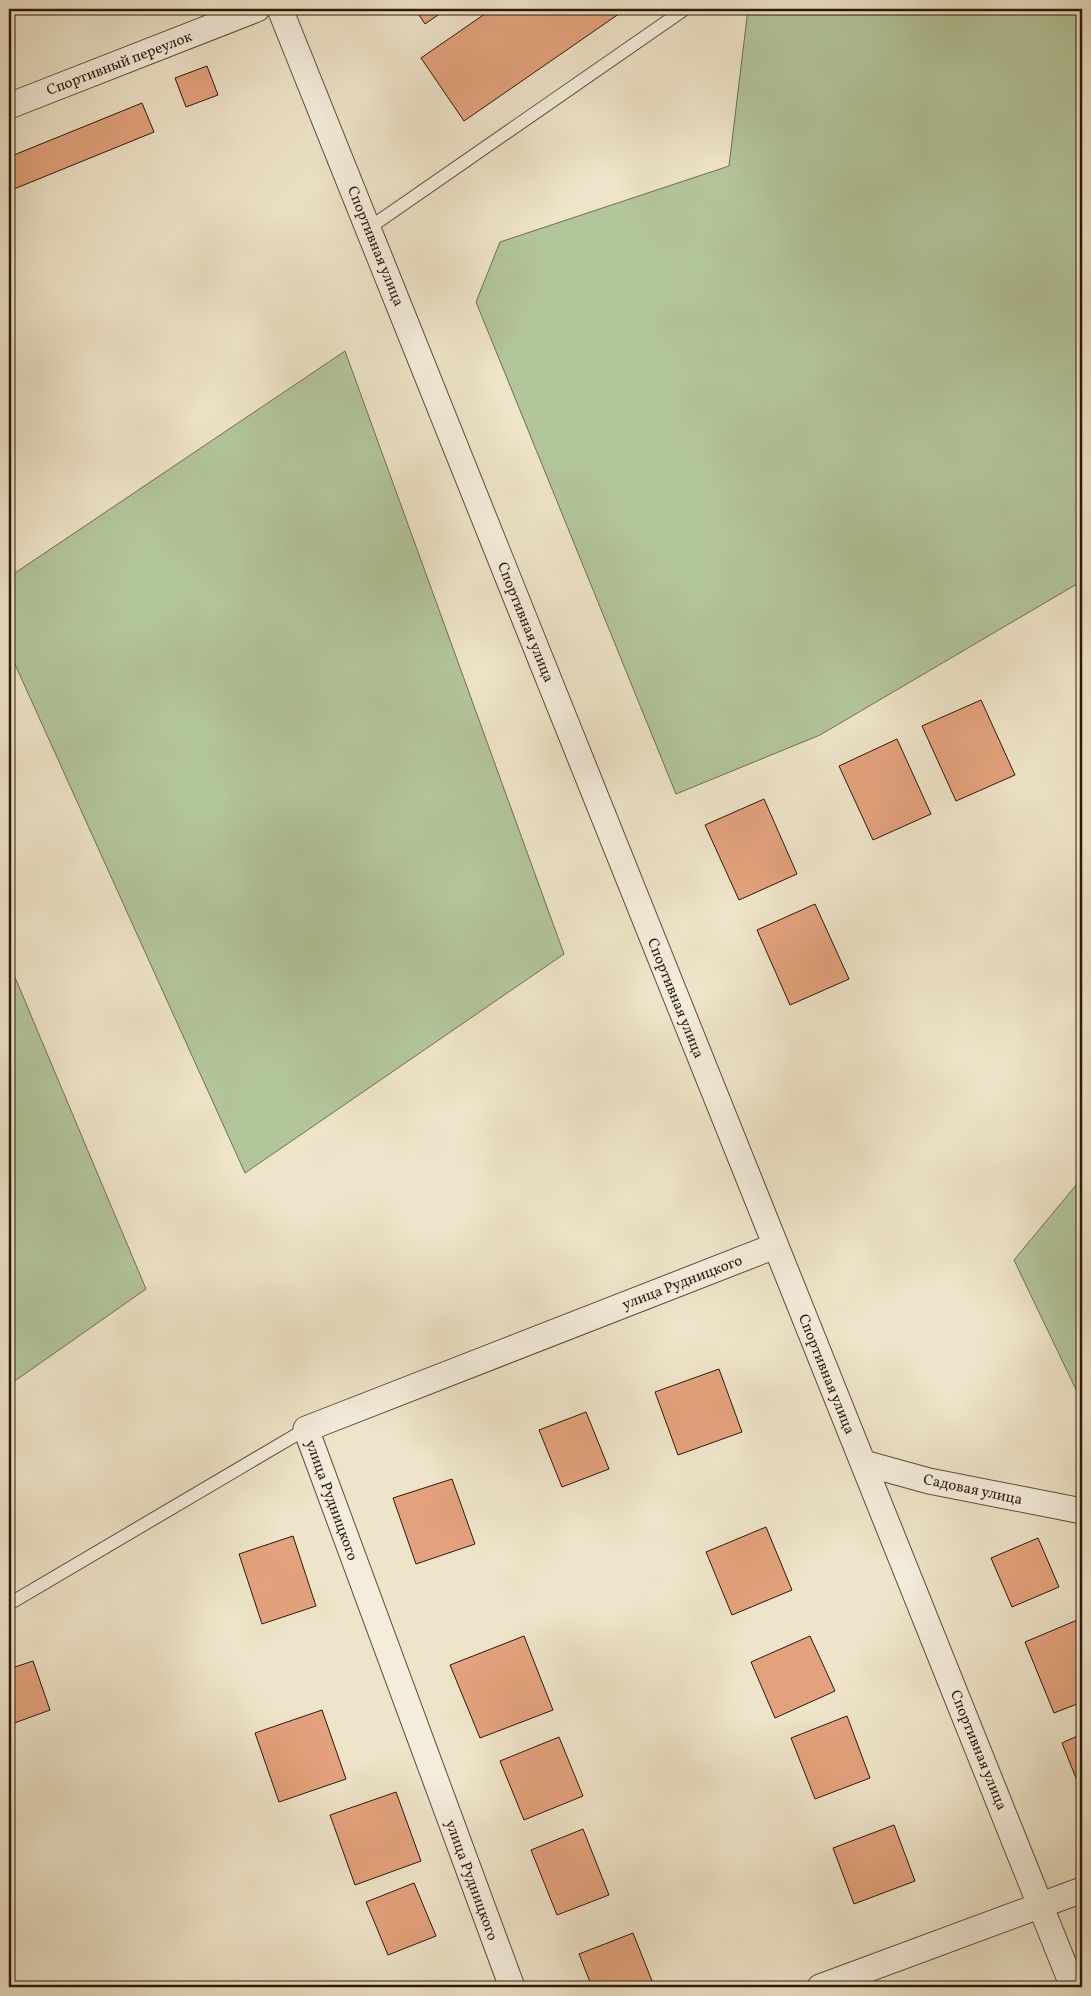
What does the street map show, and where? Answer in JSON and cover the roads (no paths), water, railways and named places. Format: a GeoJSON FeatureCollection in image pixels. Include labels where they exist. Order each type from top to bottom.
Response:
{"type":"FeatureCollection","features":[{"type":"Feature","properties":{"kind":"street","name":"Спортивный переулок"},"geometry":{"type":"LineString","coordinates":[[9,106],[257,9]]}},
{"type":"Feature","properties":{"kind":"street","name":"Спортивная улица"},"geometry":{"type":"LineString","coordinates":[[280,9],[1073,1987]]}},
{"type":"Feature","properties":{"kind":"street","name":"улица Рудницкого"},"geometry":{"type":"LineString","coordinates":[[512,1987],[306,1429],[775,1246]]}},
{"type":"Feature","properties":{"kind":"street","name":"Садовая улица"},"geometry":{"type":"LineString","coordinates":[[864,1463],[929,1481],[1082,1511]]}},
{"type":"Feature","properties":{"kind":"street"},"geometry":{"type":"LineString","coordinates":[[820,1987],[1082,1890]]}},
{"type":"Feature","properties":{"kind":"lane"},"geometry":{"type":"LineString","coordinates":[[369,228],[686,9]]}},
{"type":"Feature","properties":{"kind":"lane"},"geometry":{"type":"LineString","coordinates":[[9,1604],[306,1429]]}}]}
